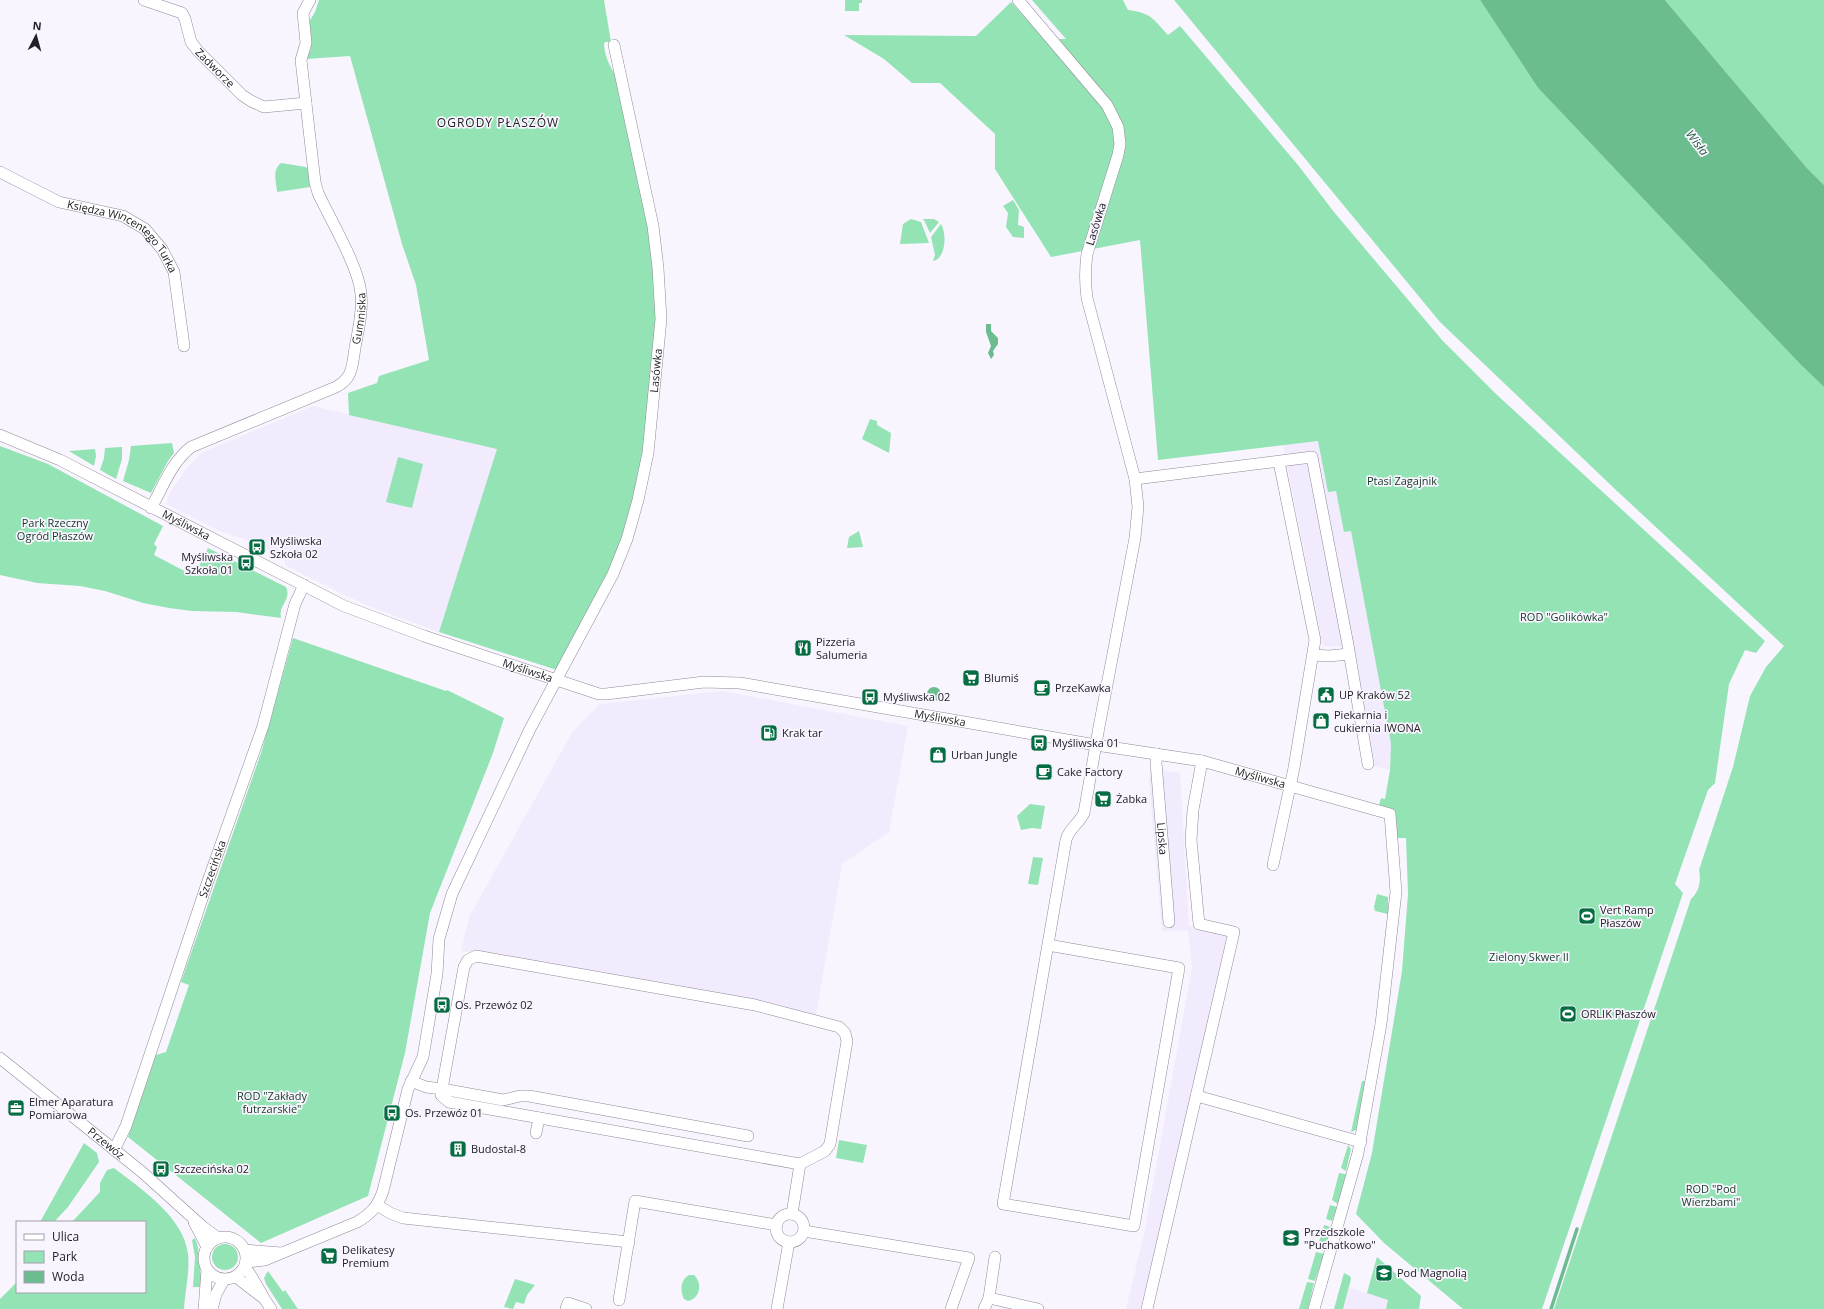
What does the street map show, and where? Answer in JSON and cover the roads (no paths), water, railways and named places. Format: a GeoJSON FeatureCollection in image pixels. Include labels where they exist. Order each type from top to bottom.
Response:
{"type":"FeatureCollection","features":[{"type":"Feature","properties":{"kind":"street","name":"Zadworze"},"geometry":{"type":"LineString","coordinates":[[144,0],[182,13],[191,42],[242,95],[250,101],[264,107],[306,104]]}},
{"type":"Feature","properties":{"kind":"street","name":"Gumniska"},"geometry":{"type":"LineString","coordinates":[[152,508],[175,463],[182,454],[191,447],[336,387],[346,382],[351,371],[361,311],[360,284],[318,193],[313,171],[301,60],[306,43],[303,14],[310,0]]}},
{"type":"Feature","properties":{"kind":"street","name":"Lasówka"},"geometry":{"type":"LineString","coordinates":[[1018,0],[1107,105],[1118,127],[1120,144],[1118,155],[1087,254],[1085,284],[1087,298],[1135,479]]}},
{"type":"Feature","properties":{"kind":"street","name":"Lasówka"},"geometry":{"type":"LineString","coordinates":[[378,1205],[383,1191],[411,1081],[423,1057],[437,974],[439,939],[452,894],[556,680],[613,574],[627,539],[638,500],[648,453],[661,319],[658,268],[653,226],[614,45]]}},
{"type":"Feature","properties":{"kind":"street","name":"Księdza Wincentego Turka"},"geometry":{"type":"LineString","coordinates":[[0,172],[59,202],[123,216],[145,230],[162,249],[174,272],[184,346]]}},
{"type":"Feature","properties":{"kind":"street","name":"Myśliwska"},"geometry":{"type":"LineString","coordinates":[[0,435],[60,460],[304,585],[369,616],[471,653],[606,694],[704,682],[740,683],[1096,746],[1202,761],[1390,814],[1396,892],[1394,918],[1381,1024],[1361,1142]]}},
{"type":"Feature","properties":{"kind":"street"},"geometry":{"type":"LineString","coordinates":[[1048,946],[1179,968],[1134,1226],[1003,1204],[1066,840],[1069,832],[1081,820],[1084,813],[1136,538],[1138,507],[1135,479],[1312,457],[1368,764]]}},
{"type":"Feature","properties":{"kind":"street"},"geometry":{"type":"LineString","coordinates":[[1273,865],[1290,786],[1315,640],[1279,462]]}},
{"type":"Feature","properties":{"kind":"street","name":"Szczecińska"},"geometry":{"type":"LineString","coordinates":[[114,1150],[126,1126],[210,874],[263,726],[288,628],[295,604],[304,585]]}},
{"type":"Feature","properties":{"kind":"street"},"geometry":{"type":"LineString","coordinates":[[1313,655],[1329,656],[1349,654]]}},
{"type":"Feature","properties":{"kind":"street","name":"Lipska"},"geometry":{"type":"LineString","coordinates":[[1157,754],[1156,762],[1169,922]]}},
{"type":"Feature","properties":{"kind":"street"},"geometry":{"type":"LineString","coordinates":[[1147,1309],[1234,932],[1199,924],[1191,840],[1193,810],[1202,761]]}},
{"type":"Feature","properties":{"kind":"street"},"geometry":{"type":"LineString","coordinates":[[476,956],[754,1005],[839,1027],[845,1033],[846,1041],[830,1144],[825,1151],[800,1164],[449,1102],[441,1095],[442,1089],[464,967],[468,960],[476,956]]}},
{"type":"Feature","properties":{"kind":"street","name":"Przewóz"},"geometry":{"type":"LineString","coordinates":[[0,1058],[168,1194],[218,1238]]}},
{"type":"Feature","properties":{"kind":"street"},"geometry":{"type":"LineString","coordinates":[[411,1081],[426,1086],[503,1100],[520,1096],[529,1096],[748,1136]]}},
{"type":"Feature","properties":{"kind":"street"},"geometry":{"type":"LineString","coordinates":[[1197,1096],[1361,1142],[1314,1309]]}},
{"type":"Feature","properties":{"kind":"street"},"geometry":{"type":"LineString","coordinates":[[536,1133],[539,1118]]}},
{"type":"Feature","properties":{"kind":"street"},"geometry":{"type":"LineString","coordinates":[[683,1144],[686,1125]]}},
{"type":"Feature","properties":{"kind":"street"},"geometry":{"type":"LineString","coordinates":[[792,1214],[800,1164]]}},
{"type":"Feature","properties":{"kind":"street"},"geometry":{"type":"LineString","coordinates":[[619,1300],[635,1201],[777,1225]]}},
{"type":"Feature","properties":{"kind":"street"},"geometry":{"type":"LineString","coordinates":[[207,1270],[217,1278],[224,1280],[236,1277],[246,1264],[265,1260],[358,1222],[369,1216],[378,1205],[390,1213],[403,1218],[444,1219],[629,1242]]}},
{"type":"Feature","properties":{"kind":"street"},"geometry":{"type":"LineString","coordinates":[[792,1214],[801,1220],[804,1231],[797,1240],[788,1242],[779,1236],[777,1225],[784,1216],[792,1214]]}},
{"type":"Feature","properties":{"kind":"street","name":"Przewóz"},"geometry":{"type":"LineString","coordinates":[[192,1216],[207,1247]]}},
{"type":"Feature","properties":{"kind":"street"},"geometry":{"type":"LineString","coordinates":[[804,1231],[969,1258],[951,1309]]}},
{"type":"Feature","properties":{"kind":"street"},"geometry":{"type":"LineString","coordinates":[[204,1309],[207,1270],[204,1259],[207,1247],[218,1238],[231,1238],[242,1244],[245,1250],[246,1264],[256,1281],[263,1298],[271,1309]]}},
{"type":"Feature","properties":{"kind":"street"},"geometry":{"type":"LineString","coordinates":[[777,1309],[788,1242]]}},
{"type":"Feature","properties":{"kind":"street"},"geometry":{"type":"LineString","coordinates":[[245,1250],[283,1253]]}},
{"type":"Feature","properties":{"kind":"street"},"geometry":{"type":"LineString","coordinates":[[984,1309],[989,1298],[995,1257]]}},
{"type":"Feature","properties":{"kind":"street"},"geometry":{"type":"LineString","coordinates":[[236,1277],[263,1298]]}},
{"type":"Feature","properties":{"kind":"street"},"geometry":{"type":"LineString","coordinates":[[212,1309],[216,1294],[224,1280]]}},
{"type":"Feature","properties":{"kind":"street"},"geometry":{"type":"LineString","coordinates":[[989,1298],[1038,1309]]}},
{"type":"Feature","properties":{"kind":"street"},"geometry":{"type":"LineString","coordinates":[[566,1309],[568,1303],[586,1309]]}},
{"type":"Feature","properties":{"kind":"water","name":"Wisła"},"geometry":{"type":"Polygon","coordinates":[[[1480,0],[1665,0],[1806,167],[1824,185],[1824,387],[1801,365],[1538,88],[1480,0]]]}},
{"type":"Feature","properties":{"kind":"water"},"geometry":{"type":"Polygon","coordinates":[[[986,324],[991,324],[991,331],[998,338],[998,344],[993,351],[994,355],[991,359],[988,353],[991,346],[986,332],[986,324]]]}},
{"type":"Feature","properties":{"kind":"water"},"geometry":{"type":"Polygon","coordinates":[[[934,687],[939,689],[941,694],[939,699],[934,701],[929,699],[927,694],[929,689],[934,687]]]}},
{"type":"Feature","properties":{"kind":"waterway"},"geometry":{"type":"LineString","coordinates":[[1551,1309],[1577,1229]]}},
{"type":"Feature","properties":{"kind":"place","name":"Myśliwska Szkoła 02"},"geometry":{"type":"Point","coordinates":[257,547]}},
{"type":"Feature","properties":{"kind":"place","name":"Myśliwska Szkoła 01"},"geometry":{"type":"Point","coordinates":[246,563]}},
{"type":"Feature","properties":{"kind":"place","name":"Pizzeria Salumeria"},"geometry":{"type":"Point","coordinates":[803,648]}},
{"type":"Feature","properties":{"kind":"place","name":"Blumiś"},"geometry":{"type":"Point","coordinates":[971,678]}},
{"type":"Feature","properties":{"kind":"place","name":"PrzeKawka"},"geometry":{"type":"Point","coordinates":[1042,688]}},
{"type":"Feature","properties":{"kind":"place","name":"UP Kraków 52"},"geometry":{"type":"Point","coordinates":[1326,695]}},
{"type":"Feature","properties":{"kind":"place","name":"Myśliwska 02"},"geometry":{"type":"Point","coordinates":[870,697]}},
{"type":"Feature","properties":{"kind":"place","name":"Piekarnia i cukiernia IWONA"},"geometry":{"type":"Point","coordinates":[1321,721]}},
{"type":"Feature","properties":{"kind":"place","name":"Krak tar"},"geometry":{"type":"Point","coordinates":[769,733]}},
{"type":"Feature","properties":{"kind":"place","name":"Myśliwska 01"},"geometry":{"type":"Point","coordinates":[1039,743]}},
{"type":"Feature","properties":{"kind":"place","name":"Urban Jungle"},"geometry":{"type":"Point","coordinates":[938,755]}},
{"type":"Feature","properties":{"kind":"place","name":"Cake Factory"},"geometry":{"type":"Point","coordinates":[1044,772]}},
{"type":"Feature","properties":{"kind":"place","name":"Żabka"},"geometry":{"type":"Point","coordinates":[1103,799]}},
{"type":"Feature","properties":{"kind":"place","name":"Vert Ramp Płaszów"},"geometry":{"type":"Point","coordinates":[1587,916]}},
{"type":"Feature","properties":{"kind":"place","name":"Os. Przewóz 02"},"geometry":{"type":"Point","coordinates":[442,1005]}},
{"type":"Feature","properties":{"kind":"place","name":"ORLIK Płaszów"},"geometry":{"type":"Point","coordinates":[1568,1014]}},
{"type":"Feature","properties":{"kind":"place","name":"Elmer Aparatura Pomiarowa"},"geometry":{"type":"Point","coordinates":[16,1108]}},
{"type":"Feature","properties":{"kind":"place","name":"Os. Przewóz 01"},"geometry":{"type":"Point","coordinates":[392,1113]}},
{"type":"Feature","properties":{"kind":"place","name":"Budostal-8"},"geometry":{"type":"Point","coordinates":[458,1149]}},
{"type":"Feature","properties":{"kind":"place","name":"Szczecińska 02"},"geometry":{"type":"Point","coordinates":[161,1169]}},
{"type":"Feature","properties":{"kind":"place","name":"Przedszkole \"Puchatkowo\""},"geometry":{"type":"Point","coordinates":[1291,1238]}},
{"type":"Feature","properties":{"kind":"place","name":"Delikatesy Premium"},"geometry":{"type":"Point","coordinates":[329,1256]}},
{"type":"Feature","properties":{"kind":"place","name":"Pod Magnolią"},"geometry":{"type":"Point","coordinates":[1384,1273]}},
{"type":"Feature","properties":{"kind":"district","name":"OGRODY PŁASZÓW"},"geometry":{"type":"Point","coordinates":[498,123]}},
{"type":"Feature","properties":{"kind":"park label","name":"Ptasi Zagajnik"},"geometry":{"type":"Point","coordinates":[1402,481]}},
{"type":"Feature","properties":{"kind":"park label","name":"Park Rzeczny Ogród Płaszów"},"geometry":{"type":"Point","coordinates":[55,529]}},
{"type":"Feature","properties":{"kind":"park label","name":"ROD \"Golikówka\""},"geometry":{"type":"Point","coordinates":[1564,617]}},
{"type":"Feature","properties":{"kind":"park label","name":"Zielony Skwer II"},"geometry":{"type":"Point","coordinates":[1529,957]}},
{"type":"Feature","properties":{"kind":"park label","name":"ROD \"Zakłady futrzarskie\""},"geometry":{"type":"Point","coordinates":[272,1102]}},
{"type":"Feature","properties":{"kind":"park label","name":"ROD \"Pod Wierzbami\""},"geometry":{"type":"Point","coordinates":[1711,1195]}}]}
